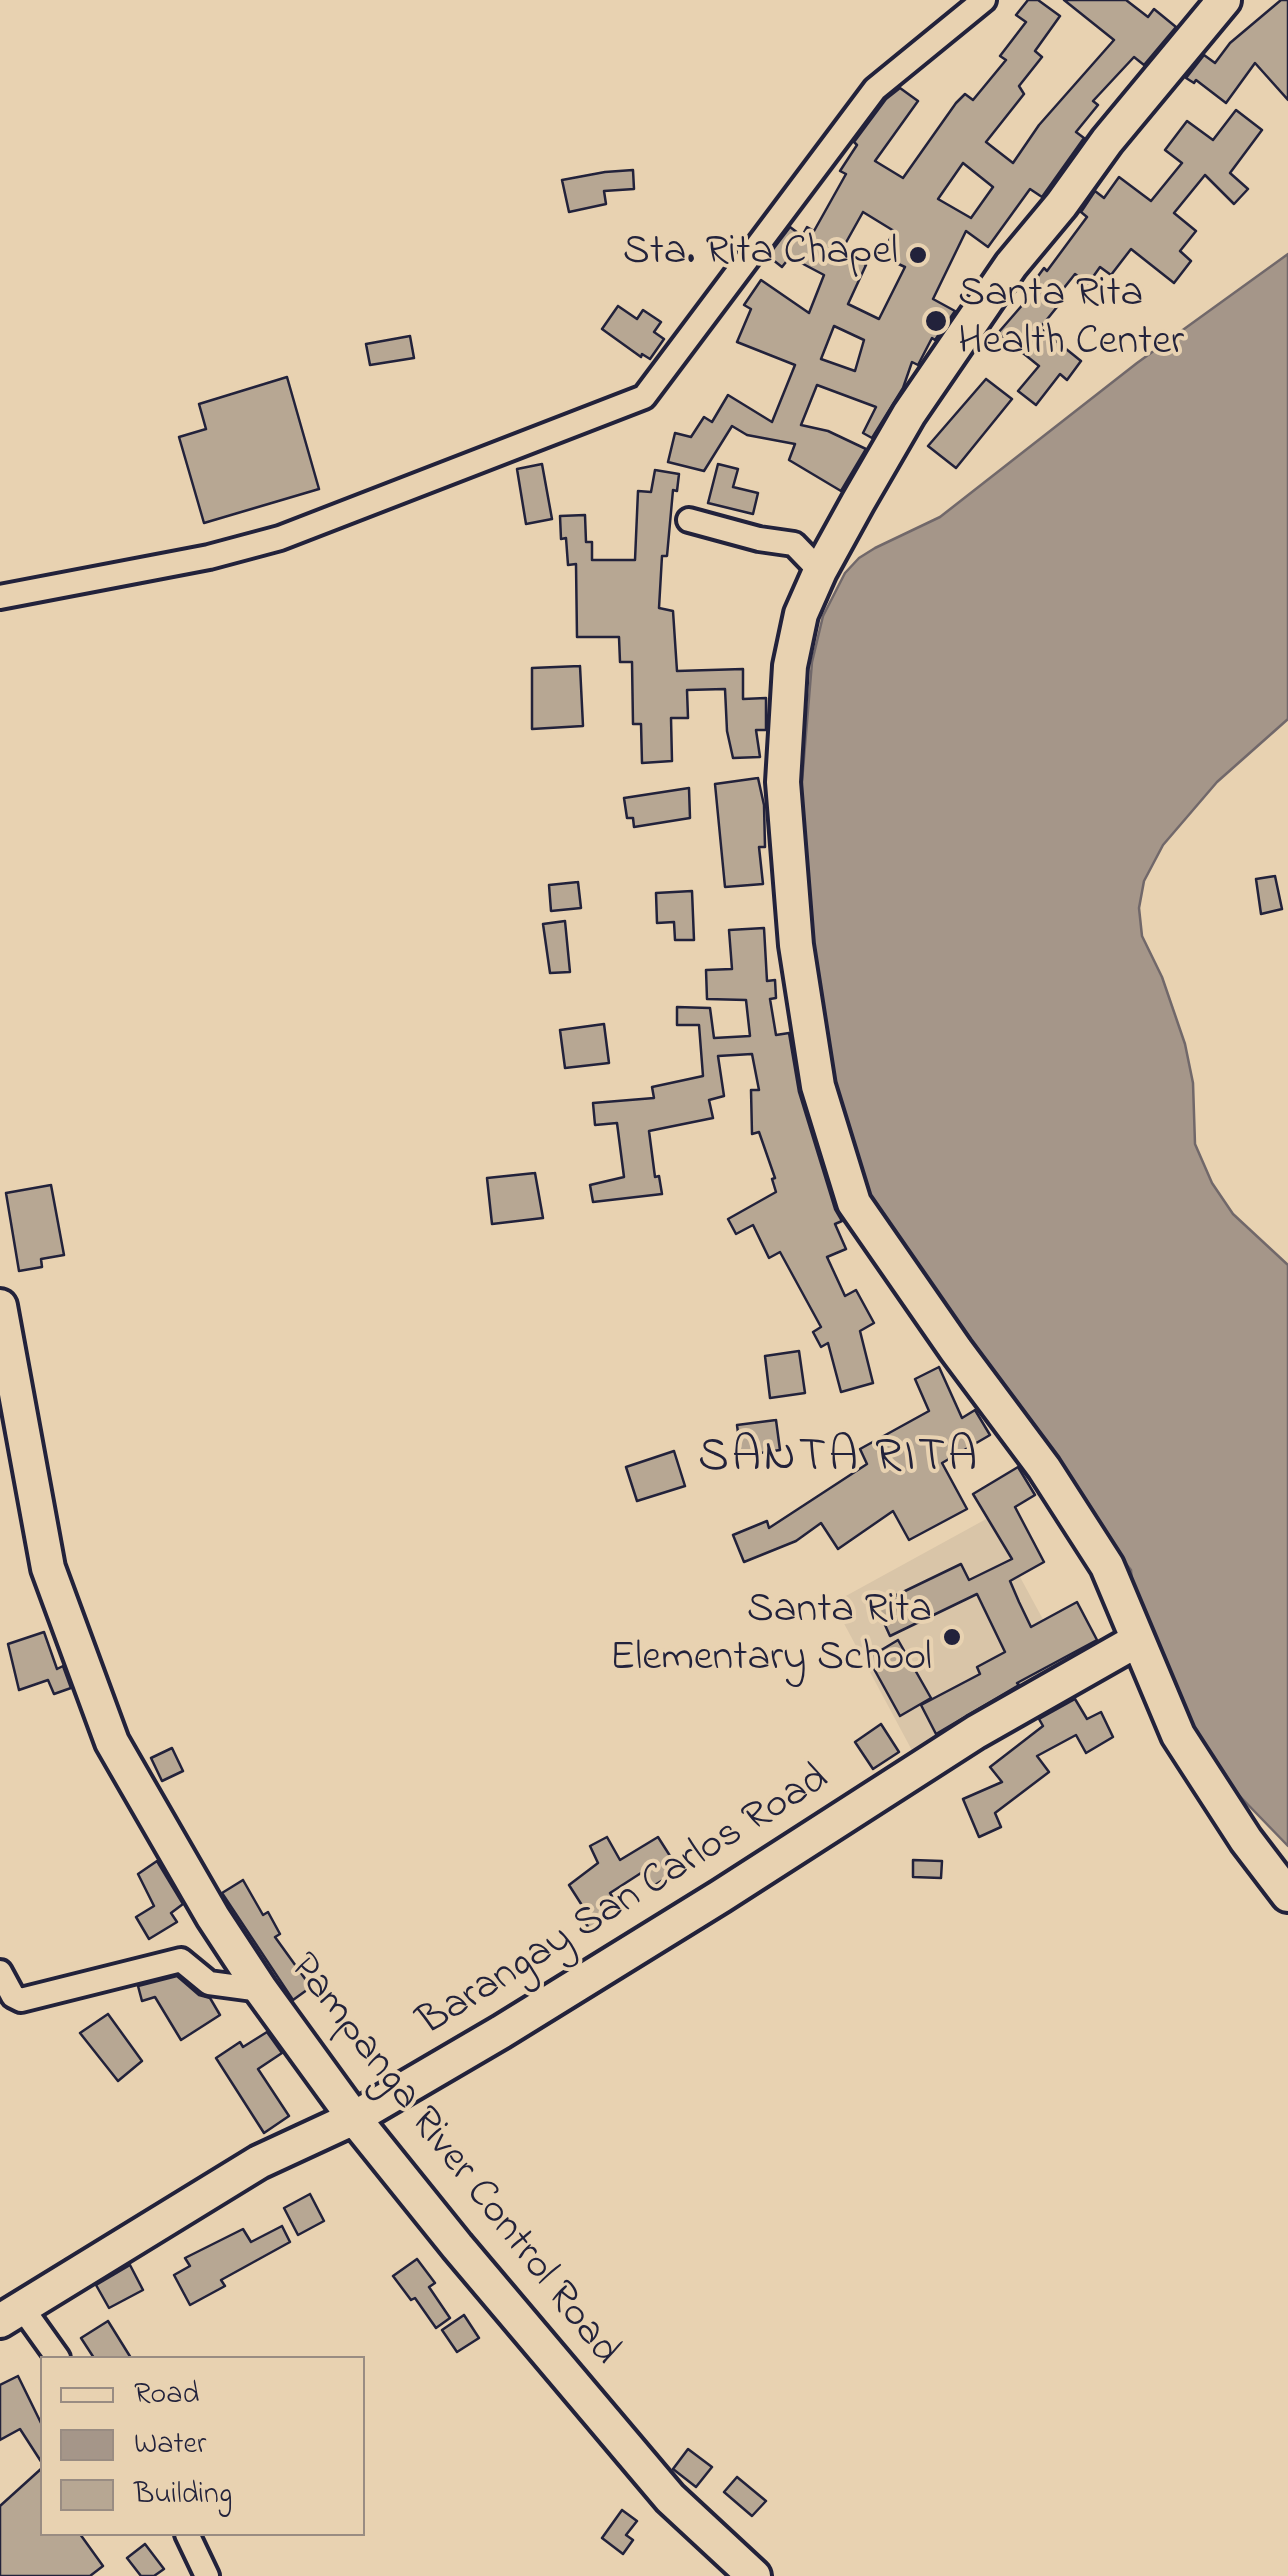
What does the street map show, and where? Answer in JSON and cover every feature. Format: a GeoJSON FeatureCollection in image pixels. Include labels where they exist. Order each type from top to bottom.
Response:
{"type":"FeatureCollection","features":[{"type":"Feature","properties":{"kind":"street"},"geometry":{"type":"LineString","coordinates":[[0,597],[209,557],[280,538],[644,397],[875,89],[984,0]]}},
{"type":"Feature","properties":{"kind":"street"},"geometry":{"type":"LineString","coordinates":[[1224,0],[1011,265],[909,414],[820,572],[802,614],[790,666],[784,782],[796,945],[818,1086],[854,1203],[1055,1484],[1107,1566],[1178,1735],[1246,1840],[1288,1895]]}},
{"type":"Feature","properties":{"kind":"street"},"geometry":{"type":"LineString","coordinates":[[689,520],[794,544],[820,572]]}},
{"type":"Feature","properties":{"kind":"street","name":"Pampanga River Control Road"},"geometry":{"type":"LineString","coordinates":[[0,1306],[48,1568],[112,1742],[213,1916],[354,2118],[457,2246],[670,2498],[754,2576]]}},
{"type":"Feature","properties":{"kind":"street","name":"Barangay San Carlos Road"},"geometry":{"type":"LineString","coordinates":[[7,2315],[259,2162],[354,2118],[501,2032],[976,1732],[1136,1641]]}},
{"type":"Feature","properties":{"kind":"street"},"geometry":{"type":"LineString","coordinates":[[0,1972],[13,1996],[21,2000],[180,1960],[210,1982],[261,1990]]}},
{"type":"Feature","properties":{"kind":"street"},"geometry":{"type":"LineString","coordinates":[[7,2315],[56,2356]]}},
{"type":"Feature","properties":{"kind":"street"},"geometry":{"type":"LineString","coordinates":[[187,2536],[207,2576]]}},
{"type":"Feature","properties":{"kind":"shaded area","name":"Santa Rita Elementary School"},"geometry":{"type":"Polygon","coordinates":[[[988,1518],[1071,1671],[915,1756],[833,1603],[988,1518]]]}},
{"type":"Feature","properties":{"kind":"water"},"geometry":{"type":"Polygon","coordinates":[[[1288,254],[1288,719],[1217,782],[1163,845],[1144,881],[1139,908],[1142,936],[1162,977],[1185,1044],[1193,1083],[1195,1144],[1212,1183],[1233,1214],[1288,1265],[1288,1846],[1203,1752],[1134,1603],[1131,1570],[895,1244],[858,1172],[825,1068],[807,917],[801,794],[812,662],[823,616],[845,573],[875,548],[940,517],[1137,363],[1288,254]]]}},
{"type":"Feature","properties":{"kind":"building"},"geometry":{"type":"Polygon","coordinates":[[[1028,0],[1038,0],[1060,16],[1035,51],[1042,57],[1019,86],[1024,94],[986,142],[1013,163],[1039,125],[1114,40],[1064,0],[1126,0],[1148,17],[1154,9],[1176,27],[1144,65],[1134,57],[1093,101],[1098,105],[1076,132],[1084,138],[1042,197],[1030,189],[988,247],[966,231],[933,299],[955,311],[935,340],[932,338],[918,365],[912,362],[903,388],[872,438],[863,433],[876,407],[817,385],[801,425],[828,431],[866,449],[841,491],[789,460],[795,444],[747,435],[732,426],[704,471],[668,462],[675,433],[691,437],[704,417],[712,422],[728,395],[772,422],[795,365],[737,342],[751,309],[744,305],[761,280],[809,313],[824,275],[790,257],[782,267],[768,256],[790,227],[802,236],[807,227],[814,231],[846,174],[840,171],[857,145],[854,142],[886,99],[900,88],[918,101],[875,161],[903,178],[956,103],[965,94],[973,100],[1006,60],[1000,56],[1026,22],[1016,15],[1028,0]],[[963,163],[938,199],[971,218],[993,187],[963,163]],[[863,212],[843,253],[866,265],[848,304],[879,319],[905,267],[881,256],[894,231],[863,212]],[[834,326],[821,359],[855,371],[864,340],[834,326]]]}},
{"type":"Feature","properties":{"kind":"building"},"geometry":{"type":"Polygon","coordinates":[[[1281,0],[1288,0],[1288,100],[1255,63],[1226,103],[1196,80],[1194,83],[1186,78],[1204,55],[1215,63],[1230,43],[1281,0]]]}},
{"type":"Feature","properties":{"kind":"building"},"geometry":{"type":"Polygon","coordinates":[[[1236,110],[1262,130],[1230,173],[1248,189],[1234,204],[1205,175],[1174,213],[1196,231],[1180,251],[1191,261],[1174,283],[1131,249],[1111,275],[1100,267],[1088,284],[1075,274],[1052,303],[1057,307],[1040,328],[1081,361],[1067,380],[1060,374],[1036,405],[1018,391],[1039,366],[998,333],[1038,287],[1033,283],[1044,268],[1047,271],[1087,217],[1081,212],[1095,191],[1104,198],[1119,177],[1151,201],[1182,163],[1165,150],[1187,121],[1213,140],[1236,110]]]}},
{"type":"Feature","properties":{"kind":"building"},"geometry":{"type":"Polygon","coordinates":[[[633,170],[634,189],[604,191],[606,204],[569,212],[562,180],[633,170]]]}},
{"type":"Feature","properties":{"kind":"building"},"geometry":{"type":"Polygon","coordinates":[[[618,306],[637,319],[643,310],[661,322],[654,332],[664,339],[650,359],[642,354],[641,357],[602,329],[618,306]]]}},
{"type":"Feature","properties":{"kind":"building"},"geometry":{"type":"Polygon","coordinates":[[[410,336],[414,358],[370,365],[366,344],[410,336]]]}},
{"type":"Feature","properties":{"kind":"building"},"geometry":{"type":"Polygon","coordinates":[[[287,377],[319,489],[204,523],[179,437],[206,429],[199,404],[287,377]]]}},
{"type":"Feature","properties":{"kind":"building"},"geometry":{"type":"Polygon","coordinates":[[[986,379],[1012,399],[956,468],[928,446],[986,379]]]}},
{"type":"Feature","properties":{"kind":"building"},"geometry":{"type":"Polygon","coordinates":[[[542,464],[552,519],[526,524],[517,469],[542,464]]]}},
{"type":"Feature","properties":{"kind":"building"},"geometry":{"type":"Polygon","coordinates":[[[718,464],[738,469],[733,487],[758,493],[753,514],[708,503],[718,464]]]}},
{"type":"Feature","properties":{"kind":"building"},"geometry":{"type":"Polygon","coordinates":[[[655,470],[679,474],[677,491],[673,490],[667,556],[662,556],[659,608],[673,611],[677,671],[743,669],[743,699],[766,698],[766,730],[756,730],[760,757],[733,758],[725,689],[687,690],[688,718],[671,718],[672,761],[642,763],[641,724],[633,724],[632,662],[620,662],[619,637],[577,637],[576,564],[568,565],[560,516],[585,515],[586,542],[592,542],[592,560],[635,560],[638,491],[651,492],[655,470]]]}},
{"type":"Feature","properties":{"kind":"building"},"geometry":{"type":"Polygon","coordinates":[[[580,666],[583,726],[532,729],[532,668],[580,666]]]}},
{"type":"Feature","properties":{"kind":"building"},"geometry":{"type":"Polygon","coordinates":[[[758,778],[764,805],[765,847],[759,847],[763,884],[725,887],[715,784],[758,778]]]}},
{"type":"Feature","properties":{"kind":"building"},"geometry":{"type":"Polygon","coordinates":[[[689,788],[690,818],[634,827],[633,818],[627,818],[624,798],[689,788]]]}},
{"type":"Feature","properties":{"kind":"building"},"geometry":{"type":"Polygon","coordinates":[[[1275,876],[1282,909],[1261,914],[1256,879],[1275,876]]]}},
{"type":"Feature","properties":{"kind":"building"},"geometry":{"type":"Polygon","coordinates":[[[578,882],[581,908],[551,911],[549,885],[578,882]]]}},
{"type":"Feature","properties":{"kind":"building"},"geometry":{"type":"Polygon","coordinates":[[[692,891],[694,940],[675,940],[674,922],[657,923],[656,893],[692,891]]]}},
{"type":"Feature","properties":{"kind":"building"},"geometry":{"type":"Polygon","coordinates":[[[565,921],[570,972],[550,973],[543,924],[565,921]]]}},
{"type":"Feature","properties":{"kind":"building"},"geometry":{"type":"Polygon","coordinates":[[[764,928],[767,981],[775,980],[776,998],[770,999],[776,1035],[789,1033],[799,1092],[842,1221],[835,1224],[846,1249],[827,1257],[845,1296],[856,1290],[874,1323],[860,1331],[873,1383],[841,1392],[828,1343],[821,1347],[813,1332],[821,1327],[780,1252],[769,1258],[753,1225],[736,1234],[728,1219],[776,1192],[759,1132],[752,1134],[751,1090],[759,1090],[752,1054],[718,1056],[724,1096],[709,1100],[713,1118],[649,1131],[655,1177],[659,1176],[662,1194],[593,1202],[590,1185],[624,1177],[617,1123],[595,1125],[593,1103],[654,1098],[652,1087],[703,1076],[699,1025],[677,1025],[677,1007],[710,1008],[714,1038],[750,1036],[746,1000],[707,999],[706,970],[732,969],[729,930],[764,928]]]}},
{"type":"Feature","properties":{"kind":"building"},"geometry":{"type":"Polygon","coordinates":[[[604,1024],[609,1063],[565,1068],[560,1030],[604,1024]]]}},
{"type":"Feature","properties":{"kind":"building"},"geometry":{"type":"Polygon","coordinates":[[[535,1173],[543,1218],[492,1224],[487,1178],[535,1173]]]}},
{"type":"Feature","properties":{"kind":"building"},"geometry":{"type":"Polygon","coordinates":[[[51,1185],[64,1255],[41,1259],[42,1267],[19,1271],[6,1193],[51,1185]]]}},
{"type":"Feature","properties":{"kind":"building"},"geometry":{"type":"Polygon","coordinates":[[[799,1351],[805,1393],[770,1398],[765,1356],[799,1351]]]}},
{"type":"Feature","properties":{"kind":"building"},"geometry":{"type":"Polygon","coordinates":[[[939,1367],[962,1418],[975,1410],[990,1435],[942,1463],[967,1509],[909,1540],[893,1511],[838,1549],[821,1523],[796,1541],[744,1562],[733,1535],[767,1521],[769,1528],[867,1464],[860,1449],[929,1411],[915,1379],[939,1367]]]}},
{"type":"Feature","properties":{"kind":"building"},"geometry":{"type":"Polygon","coordinates":[[[776,1420],[780,1450],[741,1456],[737,1425],[776,1420]]]}},
{"type":"Feature","properties":{"kind":"building"},"geometry":{"type":"Polygon","coordinates":[[[674,1451],[685,1486],[637,1501],[626,1467],[674,1451]]]}},
{"type":"Feature","properties":{"kind":"building"},"geometry":{"type":"Polygon","coordinates":[[[1018,1467],[1035,1495],[1015,1507],[1044,1562],[1010,1581],[1019,1602],[1031,1627],[1077,1602],[1097,1640],[1017,1683],[936,1734],[921,1705],[980,1674],[977,1667],[1005,1652],[977,1594],[890,1636],[876,1605],[961,1564],[969,1580],[1012,1559],[973,1494],[1018,1467]]]}},
{"type":"Feature","properties":{"kind":"building"},"geometry":{"type":"Polygon","coordinates":[[[44,1632],[57,1669],[63,1666],[71,1688],[54,1694],[48,1680],[19,1690],[8,1644],[44,1632]]]}},
{"type":"Feature","properties":{"kind":"building"},"geometry":{"type":"Polygon","coordinates":[[[898,1640],[931,1698],[900,1716],[868,1658],[898,1640]]]}},
{"type":"Feature","properties":{"kind":"building"},"geometry":{"type":"Polygon","coordinates":[[[1075,1699],[1087,1719],[1101,1712],[1113,1737],[1086,1753],[1076,1735],[1037,1756],[1049,1772],[995,1813],[1001,1827],[979,1837],[963,1799],[1002,1782],[990,1767],[1043,1726],[1039,1719],[1075,1699]]]}},
{"type":"Feature","properties":{"kind":"building"},"geometry":{"type":"Polygon","coordinates":[[[881,1724],[899,1752],[873,1769],[855,1742],[881,1724]]]}},
{"type":"Feature","properties":{"kind":"building"},"geometry":{"type":"Polygon","coordinates":[[[172,1748],[183,1771],[162,1781],[151,1758],[172,1748]]]}},
{"type":"Feature","properties":{"kind":"building"},"geometry":{"type":"Polygon","coordinates":[[[607,1837],[620,1860],[658,1837],[679,1870],[650,1888],[641,1873],[610,1893],[621,1911],[590,1930],[580,1914],[585,1910],[569,1885],[598,1863],[590,1846],[607,1837]]]}},
{"type":"Feature","properties":{"kind":"building"},"geometry":{"type":"Polygon","coordinates":[[[913,1860],[942,1861],[941,1878],[913,1877],[913,1860]]]}},
{"type":"Feature","properties":{"kind":"building"},"geometry":{"type":"Polygon","coordinates":[[[157,1861],[183,1904],[171,1913],[177,1922],[149,1939],[136,1917],[154,1906],[138,1874],[157,1861]]]}},
{"type":"Feature","properties":{"kind":"building"},"geometry":{"type":"Polygon","coordinates":[[[243,1880],[263,1915],[268,1912],[280,1934],[275,1937],[311,1987],[293,2000],[222,1893],[243,1880]]]}},
{"type":"Feature","properties":{"kind":"building"},"geometry":{"type":"Polygon","coordinates":[[[177,1976],[199,1995],[210,1998],[220,2015],[181,2040],[155,1997],[142,2001],[138,1986],[177,1976]]]}},
{"type":"Feature","properties":{"kind":"building"},"geometry":{"type":"Polygon","coordinates":[[[108,2014],[142,2061],[118,2081],[80,2033],[108,2014]]]}},
{"type":"Feature","properties":{"kind":"building"},"geometry":{"type":"Polygon","coordinates":[[[267,2032],[282,2053],[258,2069],[289,2116],[264,2133],[216,2058],[240,2042],[243,2047],[267,2032]]]}},
{"type":"Feature","properties":{"kind":"building"},"geometry":{"type":"Polygon","coordinates":[[[310,2194],[324,2221],[298,2235],[284,2208],[310,2194]]]}},
{"type":"Feature","properties":{"kind":"building"},"geometry":{"type":"Polygon","coordinates":[[[282,2226],[290,2242],[221,2280],[225,2286],[190,2305],[174,2275],[190,2266],[185,2258],[243,2229],[251,2242],[282,2226]]]}},
{"type":"Feature","properties":{"kind":"building"},"geometry":{"type":"Polygon","coordinates":[[[417,2259],[435,2283],[429,2287],[450,2318],[436,2328],[393,2276],[417,2259]]]}},
{"type":"Feature","properties":{"kind":"building"},"geometry":{"type":"Polygon","coordinates":[[[130,2265],[143,2290],[109,2308],[96,2285],[130,2265]]]}},
{"type":"Feature","properties":{"kind":"building"},"geometry":{"type":"Polygon","coordinates":[[[464,2315],[479,2338],[457,2352],[442,2330],[464,2315]]]}},
{"type":"Feature","properties":{"kind":"building"},"geometry":{"type":"Polygon","coordinates":[[[108,2321],[130,2356],[93,2356],[81,2338],[108,2321]]]}},
{"type":"Feature","properties":{"kind":"building"},"geometry":{"type":"Polygon","coordinates":[[[18,2376],[40,2421],[40,2460],[20,2429],[0,2440],[0,2385],[18,2376]]]}},
{"type":"Feature","properties":{"kind":"building"},"geometry":{"type":"Polygon","coordinates":[[[688,2449],[712,2467],[696,2487],[673,2469],[688,2449]]]}},
{"type":"Feature","properties":{"kind":"building"},"geometry":{"type":"Polygon","coordinates":[[[40,2470],[40,2536],[81,2536],[103,2566],[90,2576],[0,2576],[0,2506],[40,2470]]]}},
{"type":"Feature","properties":{"kind":"building"},"geometry":{"type":"Polygon","coordinates":[[[737,2477],[766,2501],[752,2516],[724,2492],[737,2477]]]}},
{"type":"Feature","properties":{"kind":"building"},"geometry":{"type":"Polygon","coordinates":[[[622,2510],[637,2521],[626,2535],[633,2540],[623,2554],[602,2538],[622,2510]]]}},
{"type":"Feature","properties":{"kind":"building"},"geometry":{"type":"Polygon","coordinates":[[[145,2544],[164,2569],[154,2576],[141,2576],[127,2558],[145,2544]]]}},
{"type":"Feature","properties":{"kind":"place","name":"Sta. Rita Chapel"},"geometry":{"type":"Point","coordinates":[918,255]}},
{"type":"Feature","properties":{"kind":"place","name":"Santa Rita Health Center"},"geometry":{"type":"Point","coordinates":[936,321]}},
{"type":"Feature","properties":{"kind":"place","name":"Santa Rita Elementary School"},"geometry":{"type":"Point","coordinates":[952,1637]}},
{"type":"Feature","properties":{"kind":"district","name":"SANTA RITA"},"geometry":{"type":"Point","coordinates":[839,1461]}}]}
